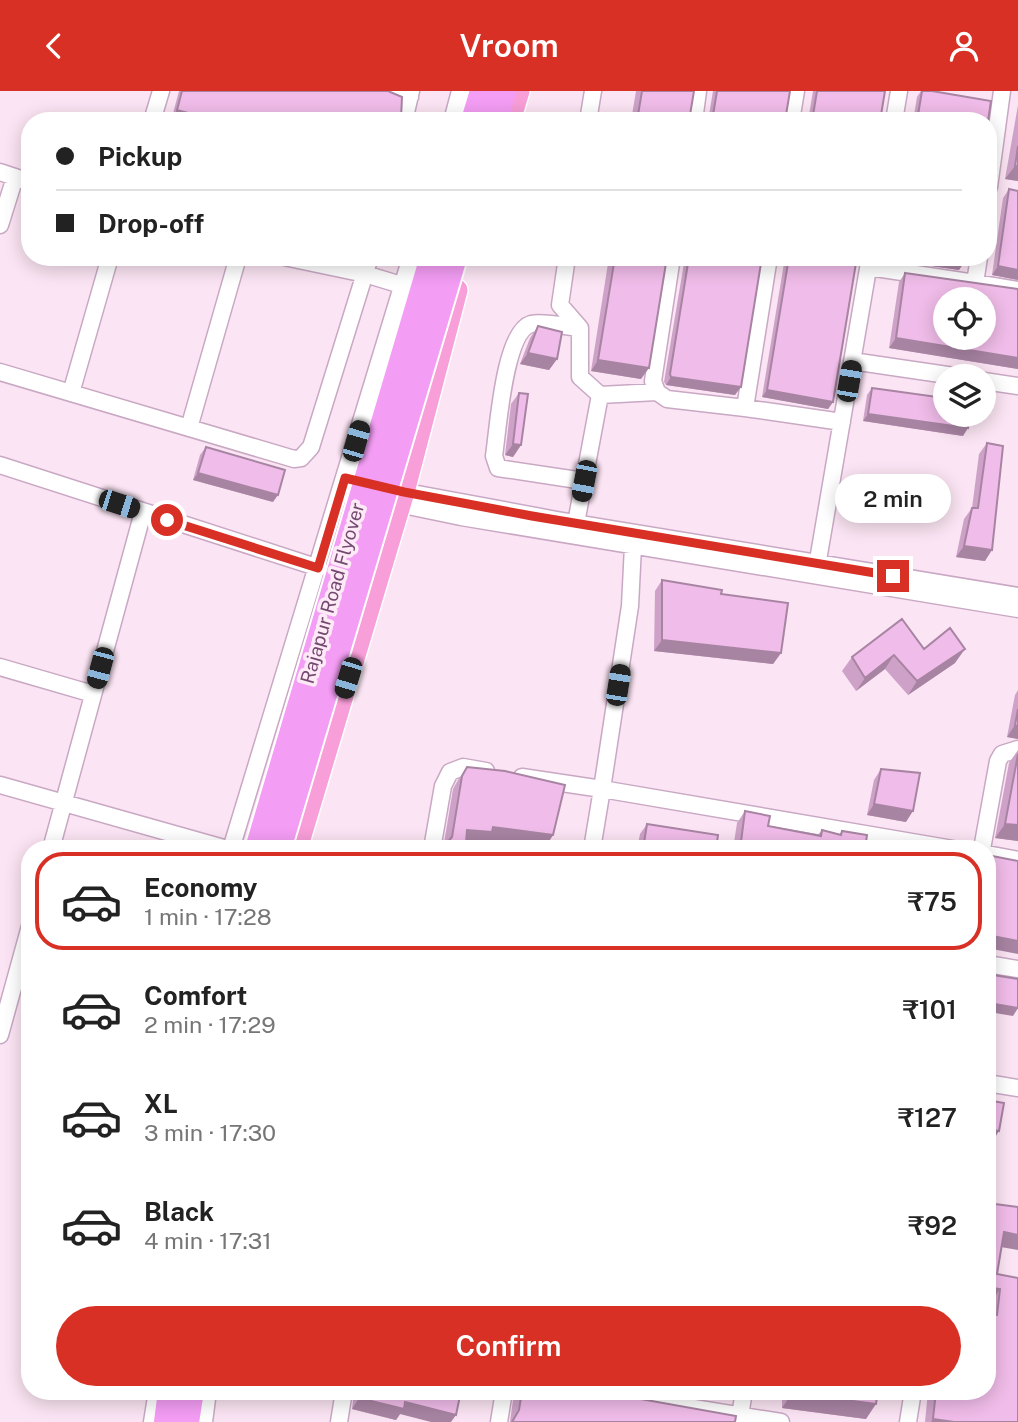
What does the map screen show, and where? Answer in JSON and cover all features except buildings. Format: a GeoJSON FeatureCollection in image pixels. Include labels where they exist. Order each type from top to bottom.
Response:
{"type":"FeatureCollection","features":[{"type":"Feature","properties":{"kind":"highway"},"geometry":{"type":"LineString","coordinates":[[476,112],[482,91]]}},
{"type":"Feature","properties":{"kind":"highway"},"geometry":{"type":"LineString","coordinates":[[498,112],[504,91]]}},
{"type":"Feature","properties":{"kind":"highway","name":"Rajapur Road Flyover"},"geometry":{"type":"LineString","coordinates":[[260,840],[429,266]]}},
{"type":"Feature","properties":{"kind":"highway","name":"Rajapur Road Flyover"},"geometry":{"type":"LineString","coordinates":[[282,840],[451,266]]}},
{"type":"Feature","properties":{"kind":"highway"},"geometry":{"type":"LineString","coordinates":[[166,1422],[169,1400]]}},
{"type":"Feature","properties":{"kind":"highway"},"geometry":{"type":"LineString","coordinates":[[187,1422],[191,1400]]}},
{"type":"Feature","properties":{"kind":"main road"},"geometry":{"type":"LineString","coordinates":[[513,112],[519,91]]}},
{"type":"Feature","properties":{"kind":"main road"},"geometry":{"type":"LineString","coordinates":[[300,840],[463,266]]}},
{"type":"Feature","properties":{"kind":"street"},"geometry":{"type":"LineString","coordinates":[[390,91],[410,94],[406,112]]}},
{"type":"Feature","properties":{"kind":"street"},"geometry":{"type":"LineString","coordinates":[[454,112],[460,91]]}},
{"type":"Feature","properties":{"kind":"street"},"geometry":{"type":"LineString","coordinates":[[590,112],[593,91]]}},
{"type":"Feature","properties":{"kind":"street"},"geometry":{"type":"LineString","coordinates":[[695,112],[698,91]]}},
{"type":"Feature","properties":{"kind":"street"},"geometry":{"type":"LineString","coordinates":[[792,112],[796,91]]}},
{"type":"Feature","properties":{"kind":"street"},"geometry":{"type":"LineString","coordinates":[[896,112],[899,91]]}},
{"type":"Feature","properties":{"kind":"street"},"geometry":{"type":"LineString","coordinates":[[153,112],[156,92]]}},
{"type":"Feature","properties":{"kind":"street"},"geometry":{"type":"LineString","coordinates":[[997,136],[1004,92]]}},
{"type":"Feature","properties":{"kind":"street"},"geometry":{"type":"LineString","coordinates":[[0,225],[15,177]]}},
{"type":"Feature","properties":{"kind":"street"},"geometry":{"type":"LineString","coordinates":[[71,393],[107,266]]}},
{"type":"Feature","properties":{"kind":"street"},"geometry":{"type":"LineString","coordinates":[[189,428],[236,266]]}},
{"type":"Feature","properties":{"kind":"street"},"geometry":{"type":"LineString","coordinates":[[327,266],[365,274],[454,300]]}},
{"type":"Feature","properties":{"kind":"street"},"geometry":{"type":"LineString","coordinates":[[0,372],[294,459],[307,453],[367,266]]}},
{"type":"Feature","properties":{"kind":"street"},"geometry":{"type":"LineString","coordinates":[[232,840],[318,568],[408,266]]}},
{"type":"Feature","properties":{"kind":"street"},"geometry":{"type":"LineString","coordinates":[[566,266],[560,305],[580,328],[580,377],[600,395],[657,393],[667,399],[842,422]]}},
{"type":"Feature","properties":{"kind":"street"},"geometry":{"type":"LineString","coordinates":[[657,393],[653,381],[671,266]]}},
{"type":"Feature","properties":{"kind":"street"},"geometry":{"type":"LineString","coordinates":[[745,408],[768,266]]}},
{"type":"Feature","properties":{"kind":"street"},"geometry":{"type":"LineString","coordinates":[[817,569],[868,266]]}},
{"type":"Feature","properties":{"kind":"street"},"geometry":{"type":"LineString","coordinates":[[889,266],[1018,289]]}},
{"type":"Feature","properties":{"kind":"street"},"geometry":{"type":"LineString","coordinates":[[975,283],[978,266]]}},
{"type":"Feature","properties":{"kind":"street"},"geometry":{"type":"LineString","coordinates":[[580,328],[532,324],[518,333],[511,351],[494,456],[498,468],[584,481]]}},
{"type":"Feature","properties":{"kind":"street"},"geometry":{"type":"LineString","coordinates":[[852,361],[933,373]]}},
{"type":"Feature","properties":{"kind":"street"},"geometry":{"type":"LineString","coordinates":[[996,383],[1018,386]]}},
{"type":"Feature","properties":{"kind":"street"},"geometry":{"type":"LineString","coordinates":[[576,523],[600,395]]}},
{"type":"Feature","properties":{"kind":"street"},"geometry":{"type":"LineString","coordinates":[[0,465],[318,568]]}},
{"type":"Feature","properties":{"kind":"street"},"geometry":{"type":"LineString","coordinates":[[343,485],[633,546],[1018,596]]}},
{"type":"Feature","properties":{"kind":"street"},"geometry":{"type":"LineString","coordinates":[[398,498],[576,523],[1018,609]]}},
{"type":"Feature","properties":{"kind":"street"},"geometry":{"type":"LineString","coordinates":[[53,840],[143,512]]}},
{"type":"Feature","properties":{"kind":"street"},"geometry":{"type":"LineString","coordinates":[[594,840],[630,606],[633,546]]}},
{"type":"Feature","properties":{"kind":"street"},"geometry":{"type":"LineString","coordinates":[[0,667],[93,694]]}},
{"type":"Feature","properties":{"kind":"street"},"geometry":{"type":"LineString","coordinates":[[984,840],[998,761],[1002,754],[1018,749]]}},
{"type":"Feature","properties":{"kind":"street"},"geometry":{"type":"LineString","coordinates":[[434,840],[443,786],[450,772],[463,767],[602,789],[882,840]]}},
{"type":"Feature","properties":{"kind":"street"},"geometry":{"type":"LineString","coordinates":[[0,785],[196,840]]}},
{"type":"Feature","properties":{"kind":"street"},"geometry":{"type":"LineString","coordinates":[[996,856],[1018,860]]}},
{"type":"Feature","properties":{"kind":"street"},"geometry":{"type":"LineString","coordinates":[[0,1035],[21,959]]}},
{"type":"Feature","properties":{"kind":"street"},"geometry":{"type":"LineString","coordinates":[[996,965],[1018,969]]}},
{"type":"Feature","properties":{"kind":"street"},"geometry":{"type":"LineString","coordinates":[[996,1084],[1018,1088]]}},
{"type":"Feature","properties":{"kind":"street"},"geometry":{"type":"LineString","coordinates":[[152,1422],[156,1400]]}},
{"type":"Feature","properties":{"kind":"street"},"geometry":{"type":"LineString","coordinates":[[204,1422],[207,1400]]}},
{"type":"Feature","properties":{"kind":"street"},"geometry":{"type":"LineString","coordinates":[[339,1422],[343,1400]]}},
{"type":"Feature","properties":{"kind":"street"},"geometry":{"type":"LineString","coordinates":[[499,1422],[503,1400]]}},
{"type":"Feature","properties":{"kind":"street"},"geometry":{"type":"LineString","coordinates":[[651,1400],[740,1419],[780,1422]]}},
{"type":"Feature","properties":{"kind":"street"},"geometry":{"type":"LineString","coordinates":[[740,1419],[743,1400]]}},
{"type":"Feature","properties":{"kind":"street"},"geometry":{"type":"LineString","coordinates":[[908,1422],[912,1400]]}},
{"type":"Feature","properties":{"kind":"route"},"geometry":{"type":"LineString","coordinates":[[167,520],[318,568],[345,478],[532,516],[893,576]]}}]}
